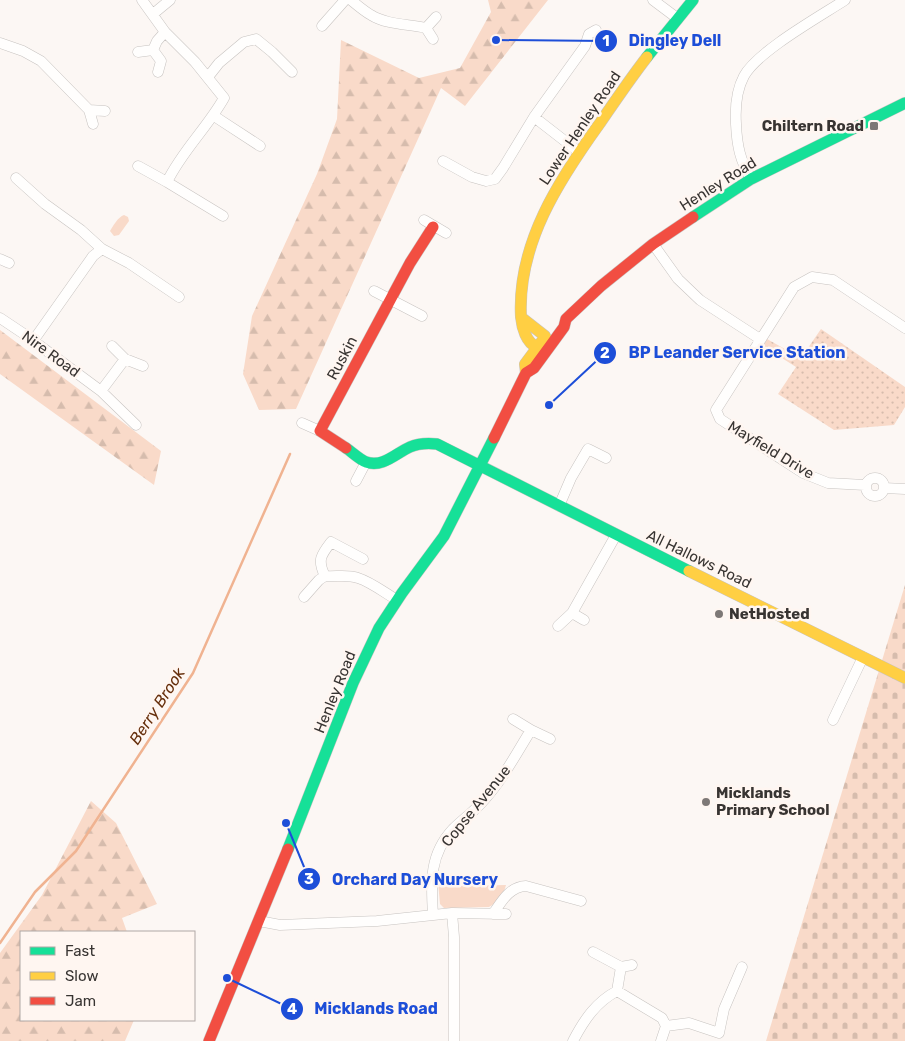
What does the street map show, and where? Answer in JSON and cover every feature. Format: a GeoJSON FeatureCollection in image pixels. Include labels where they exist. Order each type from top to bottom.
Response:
{"type":"FeatureCollection","features":[{"type":"Feature","properties":{"kind":"main road","name":"Lower Henley Road"},"geometry":{"type":"LineString","coordinates":[[543,343],[526,336],[522,318],[522,295],[530,251],[550,199],[579,152],[627,84],[693,0]]}},
{"type":"Feature","properties":{"kind":"main road","name":"Henley Road"},"geometry":{"type":"LineString","coordinates":[[209,1041],[301,819],[353,683],[379,628],[444,536],[526,373],[525,364],[543,343],[557,322],[566,319],[601,286],[653,244],[751,179],[905,102]]}},
{"type":"Feature","properties":{"kind":"main road","name":"Ruskin"},"geometry":{"type":"LineString","coordinates":[[320,432],[410,263],[428,223]]}},
{"type":"Feature","properties":{"kind":"main road"},"geometry":{"type":"LineString","coordinates":[[320,432],[366,462],[380,462],[393,458],[409,447],[422,443],[437,444],[480,466]]}},
{"type":"Feature","properties":{"kind":"main road","name":"All Hallows Road"},"geometry":{"type":"LineString","coordinates":[[480,466],[905,678]]}},
{"type":"Feature","properties":{"kind":"street"},"geometry":{"type":"LineString","coordinates":[[142,0],[165,32],[208,77],[224,98],[214,116],[176,165],[167,182]]}},
{"type":"Feature","properties":{"kind":"street"},"geometry":{"type":"LineString","coordinates":[[153,14],[170,0]]}},
{"type":"Feature","properties":{"kind":"street"},"geometry":{"type":"LineString","coordinates":[[653,0],[677,18]]}},
{"type":"Feature","properties":{"kind":"street"},"geometry":{"type":"LineString","coordinates":[[751,179],[742,163],[736,137],[735,103],[744,77],[752,64],[770,49],[844,0]]}},
{"type":"Feature","properties":{"kind":"street"},"geometry":{"type":"LineString","coordinates":[[322,26],[352,1],[372,16],[391,22],[426,28],[433,39]]}},
{"type":"Feature","properties":{"kind":"street"},"geometry":{"type":"LineString","coordinates":[[426,28],[436,17]]}},
{"type":"Feature","properties":{"kind":"street"},"geometry":{"type":"LineString","coordinates":[[443,160],[472,177],[486,181],[495,179],[534,116],[585,46],[589,34],[596,30]]}},
{"type":"Feature","properties":{"kind":"street"},"geometry":{"type":"LineString","coordinates":[[153,50],[165,32]]}},
{"type":"Feature","properties":{"kind":"street"},"geometry":{"type":"LineString","coordinates":[[208,77],[219,63],[244,42],[256,39],[292,72]]}},
{"type":"Feature","properties":{"kind":"street"},"geometry":{"type":"LineString","coordinates":[[0,43],[23,51],[42,61],[89,110],[93,124]]}},
{"type":"Feature","properties":{"kind":"street"},"geometry":{"type":"LineString","coordinates":[[138,52],[153,50]]}},
{"type":"Feature","properties":{"kind":"street"},"geometry":{"type":"LineString","coordinates":[[153,50],[161,61],[158,72]]}},
{"type":"Feature","properties":{"kind":"street"},"geometry":{"type":"LineString","coordinates":[[89,110],[105,111]]}},
{"type":"Feature","properties":{"kind":"street"},"geometry":{"type":"LineString","coordinates":[[214,116],[260,146]]}},
{"type":"Feature","properties":{"kind":"street"},"geometry":{"type":"LineString","coordinates":[[534,116],[579,152]]}},
{"type":"Feature","properties":{"kind":"street"},"geometry":{"type":"LineString","coordinates":[[138,166],[223,216]]}},
{"type":"Feature","properties":{"kind":"street"},"geometry":{"type":"LineString","coordinates":[[16,178],[45,204],[102,248],[129,263],[180,298]]}},
{"type":"Feature","properties":{"kind":"street"},"geometry":{"type":"LineString","coordinates":[[428,223],[446,233]]}},
{"type":"Feature","properties":{"kind":"street"},"geometry":{"type":"LineString","coordinates":[[653,244],[678,279],[700,300],[760,339]]}},
{"type":"Feature","properties":{"kind":"street"},"geometry":{"type":"LineString","coordinates":[[33,341],[93,256],[102,248]]}},
{"type":"Feature","properties":{"kind":"street","name":"Mayfield Drive"},"geometry":{"type":"LineString","coordinates":[[905,328],[833,280],[812,277],[794,287],[716,410],[720,419],[803,473],[828,482],[866,485],[867,492],[875,496],[881,494],[884,488],[905,489]]}},
{"type":"Feature","properties":{"kind":"street"},"geometry":{"type":"LineString","coordinates":[[374,291],[422,316]]}},
{"type":"Feature","properties":{"kind":"street","name":"Nire Road"},"geometry":{"type":"LineString","coordinates":[[0,318],[101,391],[136,425]]}},
{"type":"Feature","properties":{"kind":"street"},"geometry":{"type":"LineString","coordinates":[[112,346],[125,359],[143,366]]}},
{"type":"Feature","properties":{"kind":"street"},"geometry":{"type":"LineString","coordinates":[[101,391],[125,359]]}},
{"type":"Feature","properties":{"kind":"street"},"geometry":{"type":"LineString","coordinates":[[302,423],[320,432]]}},
{"type":"Feature","properties":{"kind":"street"},"geometry":{"type":"LineString","coordinates":[[559,506],[571,478],[588,449],[606,458]]}},
{"type":"Feature","properties":{"kind":"street"},"geometry":{"type":"LineString","coordinates":[[356,481],[366,462]]}},
{"type":"Feature","properties":{"kind":"street"},"geometry":{"type":"LineString","coordinates":[[558,626],[572,613],[616,535]]}},
{"type":"Feature","properties":{"kind":"street"},"geometry":{"type":"LineString","coordinates":[[325,576],[321,568],[321,556],[331,542],[363,559]]}},
{"type":"Feature","properties":{"kind":"street"},"geometry":{"type":"LineString","coordinates":[[304,597],[325,576],[358,578],[397,600]]}},
{"type":"Feature","properties":{"kind":"street"},"geometry":{"type":"LineString","coordinates":[[572,613],[584,620]]}},
{"type":"Feature","properties":{"kind":"street"},"geometry":{"type":"LineString","coordinates":[[833,720],[863,657]]}},
{"type":"Feature","properties":{"kind":"street"},"geometry":{"type":"LineString","coordinates":[[514,719],[550,739]]}},
{"type":"Feature","properties":{"kind":"street","name":"Copse Avenue"},"geometry":{"type":"LineString","coordinates":[[433,915],[432,871],[442,845],[452,830],[483,802],[500,781],[531,730]]}},
{"type":"Feature","properties":{"kind":"street"},"geometry":{"type":"LineString","coordinates":[[493,914],[508,894],[519,886],[526,886],[581,901]]}},
{"type":"Feature","properties":{"kind":"street"},"geometry":{"type":"LineString","coordinates":[[259,921],[280,925],[377,921],[452,913],[506,914]]}},
{"type":"Feature","properties":{"kind":"street"},"geometry":{"type":"LineString","coordinates":[[452,913],[454,936],[454,1041]]}},
{"type":"Feature","properties":{"kind":"street"},"geometry":{"type":"LineString","coordinates":[[593,952],[621,967],[632,965]]}},
{"type":"Feature","properties":{"kind":"street"},"geometry":{"type":"LineString","coordinates":[[618,991],[621,967]]}},
{"type":"Feature","properties":{"kind":"street"},"geometry":{"type":"LineString","coordinates":[[666,1026],[689,1023],[718,1037],[724,1009],[742,967]]}},
{"type":"Feature","properties":{"kind":"street"},"geometry":{"type":"LineString","coordinates":[[618,991],[662,1018],[666,1026],[661,1041]]}},
{"type":"Feature","properties":{"kind":"street"},"geometry":{"type":"LineString","coordinates":[[573,1041],[586,1017],[607,996],[618,991]]}},
{"type":"Feature","properties":{"kind":"green space"},"geometry":{"type":"Polygon","coordinates":[[[488,0],[548,0],[465,106],[441,88],[296,409],[259,410],[243,374],[252,316],[317,174],[337,119],[341,40],[419,78],[460,68],[491,12],[488,0]]]}},
{"type":"Feature","properties":{"kind":"green space"},"geometry":{"type":"Polygon","coordinates":[[[124,215],[128,217],[129,221],[119,235],[114,236],[110,231],[124,215]]]}},
{"type":"Feature","properties":{"kind":"green space"},"geometry":{"type":"Polygon","coordinates":[[[821,329],[905,387],[905,407],[894,425],[834,430],[778,394],[796,367],[763,346],[767,339],[801,358],[821,329]]]}},
{"type":"Feature","properties":{"kind":"green space"},"geometry":{"type":"Polygon","coordinates":[[[0,330],[161,451],[154,485],[0,374],[0,330]]]}},
{"type":"Feature","properties":{"kind":"green space"},"geometry":{"type":"Polygon","coordinates":[[[905,585],[905,1041],[766,1041],[905,585]]]}},
{"type":"Feature","properties":{"kind":"green space"},"geometry":{"type":"Polygon","coordinates":[[[91,801],[116,823],[157,904],[122,918],[127,931],[20,931],[20,1021],[134,1021],[125,1041],[0,1041],[0,953],[42,895],[91,801]]]}},
{"type":"Feature","properties":{"kind":"green space"},"geometry":{"type":"Polygon","coordinates":[[[438,882],[456,886],[506,885],[500,898],[489,907],[444,908],[440,904],[438,882]]]}},
{"type":"Feature","properties":{"kind":"waterway","name":"Berry Brook"},"geometry":{"type":"LineString","coordinates":[[0,943],[35,892],[76,851],[193,673],[290,454]]}},
{"type":"Feature","properties":{"kind":"traffic: fast"},"geometry":{"type":"LineString","coordinates":[[647,57],[693,0]]}},
{"type":"Feature","properties":{"kind":"traffic: fast"},"geometry":{"type":"LineString","coordinates":[[693,217],[751,179],[905,103]]}},
{"type":"Feature","properties":{"kind":"traffic: fast"},"geometry":{"type":"LineString","coordinates":[[288,849],[353,683],[379,628],[444,536],[494,438]]}},
{"type":"Feature","properties":{"kind":"traffic: fast"},"geometry":{"type":"LineString","coordinates":[[346,448],[363,461],[378,463],[410,447],[426,443],[437,444],[689,571]]}},
{"type":"Feature","properties":{"kind":"traffic: slow"},"geometry":{"type":"LineString","coordinates":[[522,318],[545,336],[548,347],[537,347],[530,342],[525,334],[521,317],[522,290],[526,264],[533,239],[556,190],[570,167],[647,57]]}},
{"type":"Feature","properties":{"kind":"traffic: slow"},"geometry":{"type":"LineString","coordinates":[[526,373],[525,364],[545,337]]}},
{"type":"Feature","properties":{"kind":"traffic: slow"},"geometry":{"type":"LineString","coordinates":[[689,571],[905,678]]}},
{"type":"Feature","properties":{"kind":"traffic: jam"},"geometry":{"type":"LineString","coordinates":[[494,438],[526,373],[534,368],[564,327],[566,319],[601,286],[653,244],[693,217]]}},
{"type":"Feature","properties":{"kind":"traffic: jam"},"geometry":{"type":"LineString","coordinates":[[346,448],[320,431],[410,263],[433,227]]}},
{"type":"Feature","properties":{"kind":"traffic: jam"},"geometry":{"type":"LineString","coordinates":[[209,1041],[288,849]]}},
{"type":"Feature","properties":{"kind":"place","name":"Dingley Dell"},"geometry":{"type":"Point","coordinates":[496,40]}},
{"type":"Feature","properties":{"kind":"place","name":"Chiltern Road"},"geometry":{"type":"Point","coordinates":[874,126]}},
{"type":"Feature","properties":{"kind":"place","name":"BP Leander Service Station"},"geometry":{"type":"Point","coordinates":[549,405]}},
{"type":"Feature","properties":{"kind":"place","name":"NetHosted"},"geometry":{"type":"Point","coordinates":[719,614]}},
{"type":"Feature","properties":{"kind":"place","name":"Micklands Primary School"},"geometry":{"type":"Point","coordinates":[706,802]}},
{"type":"Feature","properties":{"kind":"place","name":"Orchard Day Nursery"},"geometry":{"type":"Point","coordinates":[286,823]}},
{"type":"Feature","properties":{"kind":"place","name":"Micklands Road"},"geometry":{"type":"Point","coordinates":[227,978]}}]}
